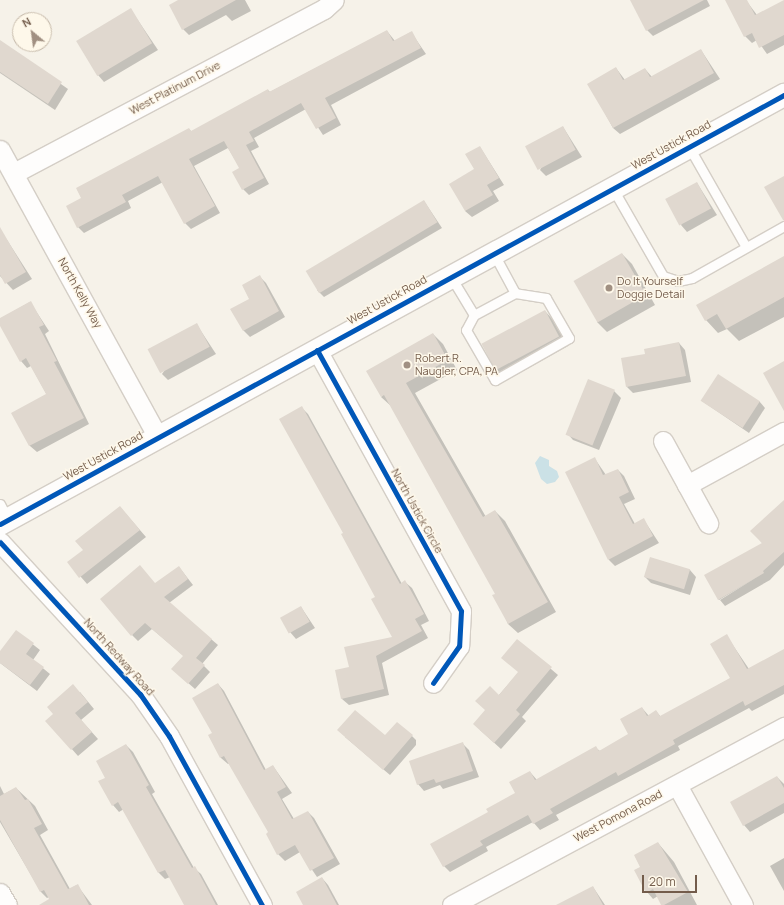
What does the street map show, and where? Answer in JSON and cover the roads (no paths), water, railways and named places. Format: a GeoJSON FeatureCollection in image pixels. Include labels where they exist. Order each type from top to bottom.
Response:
{"type":"FeatureCollection","features":[{"type":"Feature","properties":{"kind":"main road","name":"West Ustick Road"},"geometry":{"type":"LineString","coordinates":[[3,516],[158,436],[784,95]]}},
{"type":"Feature","properties":{"kind":"street","name":"West Platinum Drive"},"geometry":{"type":"LineString","coordinates":[[14,173],[317,12],[334,0]]}},
{"type":"Feature","properties":{"kind":"street","name":"North Kelly Way"},"geometry":{"type":"LineString","coordinates":[[0,150],[158,436]]}},
{"type":"Feature","properties":{"kind":"street","name":"North Ustick Circle"},"geometry":{"type":"LineString","coordinates":[[317,350],[461,611],[459,646],[433,684]]}},
{"type":"Feature","properties":{"kind":"street"},"geometry":{"type":"LineString","coordinates":[[687,485],[784,432]]}},
{"type":"Feature","properties":{"kind":"street"},"geometry":{"type":"LineString","coordinates":[[663,441],[708,523]]}},
{"type":"Feature","properties":{"kind":"street","name":"North Redway Road"},"geometry":{"type":"LineString","coordinates":[[0,542],[140,694],[169,736],[262,905]]}},
{"type":"Feature","properties":{"kind":"street","name":"West Pomona Road"},"geometry":{"type":"LineString","coordinates":[[452,905],[784,727]]}},
{"type":"Feature","properties":{"kind":"street"},"geometry":{"type":"LineString","coordinates":[[677,785],[743,905]]}},
{"type":"Feature","properties":{"kind":"lane"},"geometry":{"type":"LineString","coordinates":[[690,147],[746,247]]}},
{"type":"Feature","properties":{"kind":"lane"},"geometry":{"type":"LineString","coordinates":[[613,189],[663,276],[678,281],[692,278],[784,226]]}},
{"type":"Feature","properties":{"kind":"lane"},"geometry":{"type":"LineString","coordinates":[[494,254],[515,293]]}},
{"type":"Feature","properties":{"kind":"lane"},"geometry":{"type":"LineString","coordinates":[[451,276],[474,315]]}},
{"type":"Feature","properties":{"kind":"lane"},"geometry":{"type":"LineString","coordinates":[[515,293],[546,298],[569,338],[494,380],[466,330],[474,315],[515,293]]}},
{"type":"Feature","properties":{"kind":"place","name":"Do It Yourself Doggie Detail"},"geometry":{"type":"Point","coordinates":[609,288]}},
{"type":"Feature","properties":{"kind":"place","name":"Robert R. Naugler, CPA, PA"},"geometry":{"type":"Point","coordinates":[407,365]}}]}
